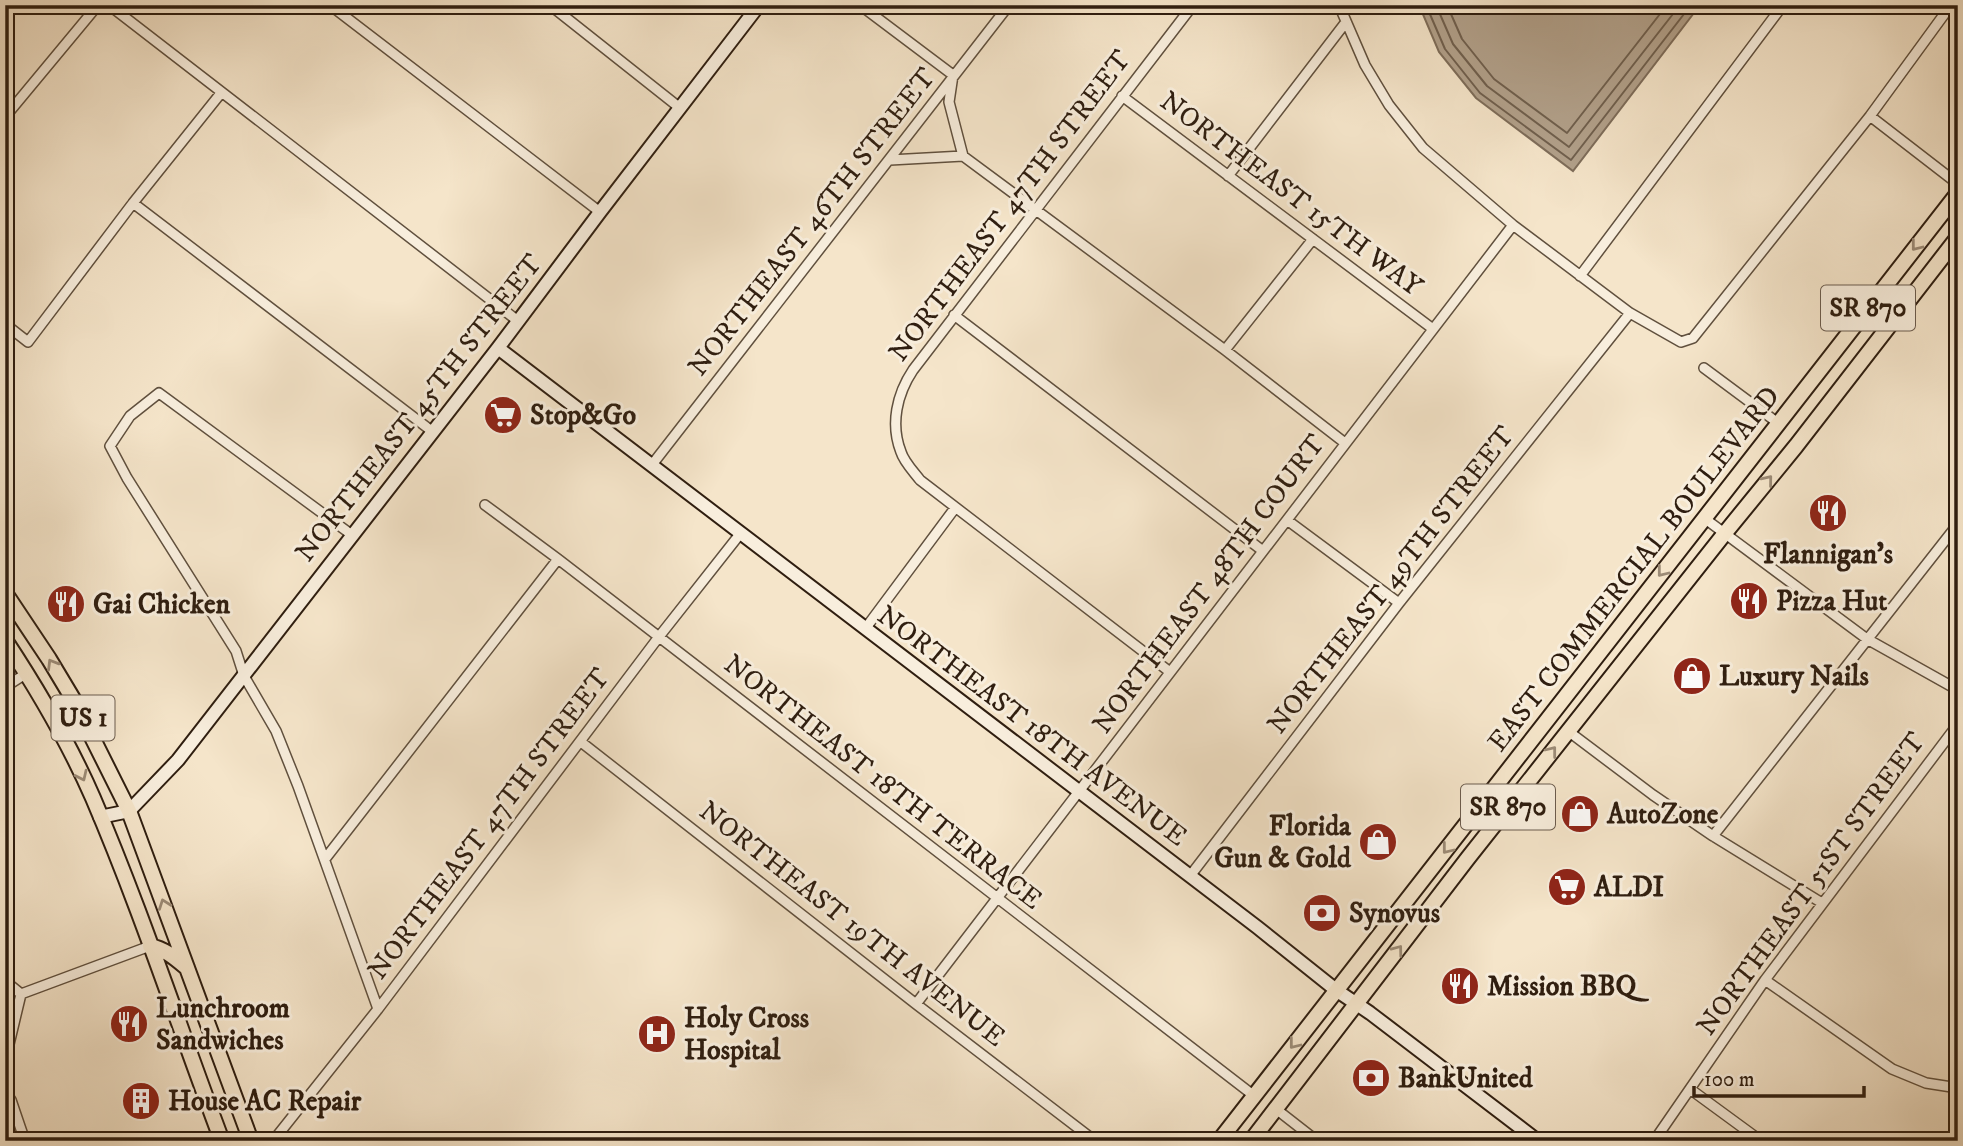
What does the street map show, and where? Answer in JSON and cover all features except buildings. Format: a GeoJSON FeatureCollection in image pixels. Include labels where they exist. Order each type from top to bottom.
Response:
{"type":"FeatureCollection","features":[{"type":"Feature","properties":{"kind":"main road","name":"EAST COMMERCIAL BOULEVARD"},"geometry":{"type":"LineString","coordinates":[[1219,1141],[1958,193]]}},
{"type":"Feature","properties":{"kind":"main road","name":"EAST COMMERCIAL BOULEVARD"},"geometry":{"type":"LineString","coordinates":[[1251,1141],[1568,731],[1796,446],[1958,237]]}},
{"type":"Feature","properties":{"kind":"main road","name":"US 1"},"geometry":{"type":"LineString","coordinates":[[5,593],[73,699],[129,811],[251,1141]]}},
{"type":"Feature","properties":{"kind":"main road","name":"US 1"},"geometry":{"type":"LineString","coordinates":[[5,640],[27,673],[72,755],[100,817],[222,1141]]}},
{"type":"Feature","properties":{"kind":"main road"},"geometry":{"type":"LineString","coordinates":[[150,946],[160,948],[188,968]]}},
{"type":"Feature","properties":{"kind":"street"},"geometry":{"type":"LineString","coordinates":[[5,117],[98,5]]}},
{"type":"Feature","properties":{"kind":"street"},"geometry":{"type":"LineString","coordinates":[[108,5],[518,321]]}},
{"type":"Feature","properties":{"kind":"street"},"geometry":{"type":"LineString","coordinates":[[330,5],[600,212]]}},
{"type":"Feature","properties":{"kind":"street"},"geometry":{"type":"LineString","coordinates":[[550,5],[680,108]]}},
{"type":"Feature","properties":{"kind":"street","name":"NORTHEAST 45TH STREET"},"geometry":{"type":"LineString","coordinates":[[129,811],[178,760],[244,676],[759,5]]}},
{"type":"Feature","properties":{"kind":"street"},"geometry":{"type":"LineString","coordinates":[[860,5],[953,75],[949,102],[963,156],[1225,350],[1345,443]]}},
{"type":"Feature","properties":{"kind":"street","name":"NORTHEAST 46TH STREET"},"geometry":{"type":"LineString","coordinates":[[651,467],[1009,5]]}},
{"type":"Feature","properties":{"kind":"street"},"geometry":{"type":"LineString","coordinates":[[1339,5],[1365,65],[1383,95],[1423,148],[1513,225],[1580,276],[1630,313],[1681,342],[1693,338],[1870,116],[1951,5]]}},
{"type":"Feature","properties":{"kind":"street"},"geometry":{"type":"LineString","coordinates":[[1580,276],[1783,5]]}},
{"type":"Feature","properties":{"kind":"street","name":"NORTHEAST 47TH STREET"},"geometry":{"type":"LineString","coordinates":[[955,508],[920,480],[901,454],[895,428],[903,385],[1187,7]]}},
{"type":"Feature","properties":{"kind":"street"},"geometry":{"type":"LineString","coordinates":[[1228,176],[1346,22]]}},
{"type":"Feature","properties":{"kind":"street"},"geometry":{"type":"LineString","coordinates":[[5,324],[28,342],[133,203],[221,93]]}},
{"type":"Feature","properties":{"kind":"street","name":"NORTHEAST 15TH WAY"},"geometry":{"type":"LineString","coordinates":[[1122,96],[1433,329]]}},
{"type":"Feature","properties":{"kind":"street"},"geometry":{"type":"LineString","coordinates":[[1870,116],[1958,184]]}},
{"type":"Feature","properties":{"kind":"street"},"geometry":{"type":"LineString","coordinates":[[890,160],[963,156]]}},
{"type":"Feature","properties":{"kind":"street"},"geometry":{"type":"LineString","coordinates":[[133,203],[433,432]]}},
{"type":"Feature","properties":{"kind":"street","name":"NORTHEAST 48TH COURT"},"geometry":{"type":"LineString","coordinates":[[916,1004],[1513,225]]}},
{"type":"Feature","properties":{"kind":"street"},"geometry":{"type":"LineString","coordinates":[[1225,350],[1313,239]]}},
{"type":"Feature","properties":{"kind":"street","name":"NORTHEAST 49TH STREET"},"geometry":{"type":"LineString","coordinates":[[1190,876],[1399,603],[1630,313]]}},
{"type":"Feature","properties":{"kind":"street"},"geometry":{"type":"LineString","coordinates":[[954,315],[1262,551]]}},
{"type":"Feature","properties":{"kind":"street","name":"NORTHEAST 18TH AVENUE"},"geometry":{"type":"LineString","coordinates":[[498,348],[1336,990],[1538,1141]]}},
{"type":"Feature","properties":{"kind":"street"},"geometry":{"type":"LineString","coordinates":[[1704,368],[1778,423]]}},
{"type":"Feature","properties":{"kind":"street"},"geometry":{"type":"LineString","coordinates":[[352,535],[159,393],[130,416],[110,446],[127,478],[236,651],[244,676],[276,731],[378,1009]]}},
{"type":"Feature","properties":{"kind":"street","name":"NORTHEAST 18TH TERRACE"},"geometry":{"type":"LineString","coordinates":[[485,505],[1253,1096]]}},
{"type":"Feature","properties":{"kind":"street"},"geometry":{"type":"LineString","coordinates":[[865,629],[955,508],[1170,672]]}},
{"type":"Feature","properties":{"kind":"street"},"geometry":{"type":"LineString","coordinates":[[1704,518],[1867,639],[1958,690]]}},
{"type":"Feature","properties":{"kind":"street"},"geometry":{"type":"LineString","coordinates":[[1287,520],[1399,603]]}},
{"type":"Feature","properties":{"kind":"street"},"geometry":{"type":"LineString","coordinates":[[1713,836],[1867,639],[1956,531]]}},
{"type":"Feature","properties":{"kind":"street","name":"NORTHEAST 47TH STREET"},"geometry":{"type":"LineString","coordinates":[[273,1141],[378,1009],[658,638],[740,534]]}},
{"type":"Feature","properties":{"kind":"street"},"geometry":{"type":"LineString","coordinates":[[325,859],[558,559]]}},
{"type":"Feature","properties":{"kind":"street"},"geometry":{"type":"LineString","coordinates":[[5,687],[27,673]]}},
{"type":"Feature","properties":{"kind":"street","name":"NORTHEAST 51ST STREET"},"geometry":{"type":"LineString","coordinates":[[1654,1141],[1765,980],[1958,724]]}},
{"type":"Feature","properties":{"kind":"street"},"geometry":{"type":"LineString","coordinates":[[1568,731],[1713,836],[1822,902]]}},
{"type":"Feature","properties":{"kind":"street","name":"NORTHEAST 19TH AVENUE"},"geometry":{"type":"LineString","coordinates":[[581,742],[1095,1141]]}},
{"type":"Feature","properties":{"kind":"street"},"geometry":{"type":"LineString","coordinates":[[100,817],[129,811]]}},
{"type":"Feature","properties":{"kind":"street"},"geometry":{"type":"LineString","coordinates":[[22,994],[150,946]]}},
{"type":"Feature","properties":{"kind":"street"},"geometry":{"type":"LineString","coordinates":[[1765,980],[1892,1069],[1926,1083],[1958,1088]]}},
{"type":"Feature","properties":{"kind":"street"},"geometry":{"type":"LineString","coordinates":[[5,981],[22,994]]}},
{"type":"Feature","properties":{"kind":"street"},"geometry":{"type":"LineString","coordinates":[[5,1061],[22,994]]}},
{"type":"Feature","properties":{"kind":"street"},"geometry":{"type":"LineString","coordinates":[[1690,1088],[1761,1141]]}},
{"type":"Feature","properties":{"kind":"street"},"geometry":{"type":"LineString","coordinates":[[5,1091],[11,1100],[25,1141]]}},
{"type":"Feature","properties":{"kind":"street"},"geometry":{"type":"LineString","coordinates":[[1276,1109],[1317,1141]]}},
{"type":"Feature","properties":{"kind":"water"},"geometry":{"type":"Polygon","coordinates":[[[1419,5],[1700,5],[1573,171],[1476,98],[1439,52],[1419,5]]]}},
{"type":"Feature","properties":{"kind":"place","name":"Stop&Go"},"geometry":{"type":"Point","coordinates":[503,415]}},
{"type":"Feature","properties":{"kind":"place","name":"Flannigan's"},"geometry":{"type":"Point","coordinates":[1828,513]}},
{"type":"Feature","properties":{"kind":"place","name":"Pizza Hut"},"geometry":{"type":"Point","coordinates":[1749,601]}},
{"type":"Feature","properties":{"kind":"place","name":"Gai Chicken"},"geometry":{"type":"Point","coordinates":[66,604]}},
{"type":"Feature","properties":{"kind":"place","name":"Luxury Nails"},"geometry":{"type":"Point","coordinates":[1692,676]}},
{"type":"Feature","properties":{"kind":"place","name":"AutoZone"},"geometry":{"type":"Point","coordinates":[1580,814]}},
{"type":"Feature","properties":{"kind":"place","name":"Florida Gun & Gold"},"geometry":{"type":"Point","coordinates":[1378,842]}},
{"type":"Feature","properties":{"kind":"place","name":"ALDI"},"geometry":{"type":"Point","coordinates":[1567,887]}},
{"type":"Feature","properties":{"kind":"place","name":"Synovus"},"geometry":{"type":"Point","coordinates":[1322,913]}},
{"type":"Feature","properties":{"kind":"place","name":"Mission BBQ"},"geometry":{"type":"Point","coordinates":[1460,986]}},
{"type":"Feature","properties":{"kind":"place","name":"Lunchroom Sandwiches"},"geometry":{"type":"Point","coordinates":[129,1024]}},
{"type":"Feature","properties":{"kind":"place","name":"Holy Cross Hospital"},"geometry":{"type":"Point","coordinates":[657,1034]}},
{"type":"Feature","properties":{"kind":"place","name":"BankUnited"},"geometry":{"type":"Point","coordinates":[1371,1078]}},
{"type":"Feature","properties":{"kind":"place","name":"House AC Repair"},"geometry":{"type":"Point","coordinates":[141,1101]}}]}
